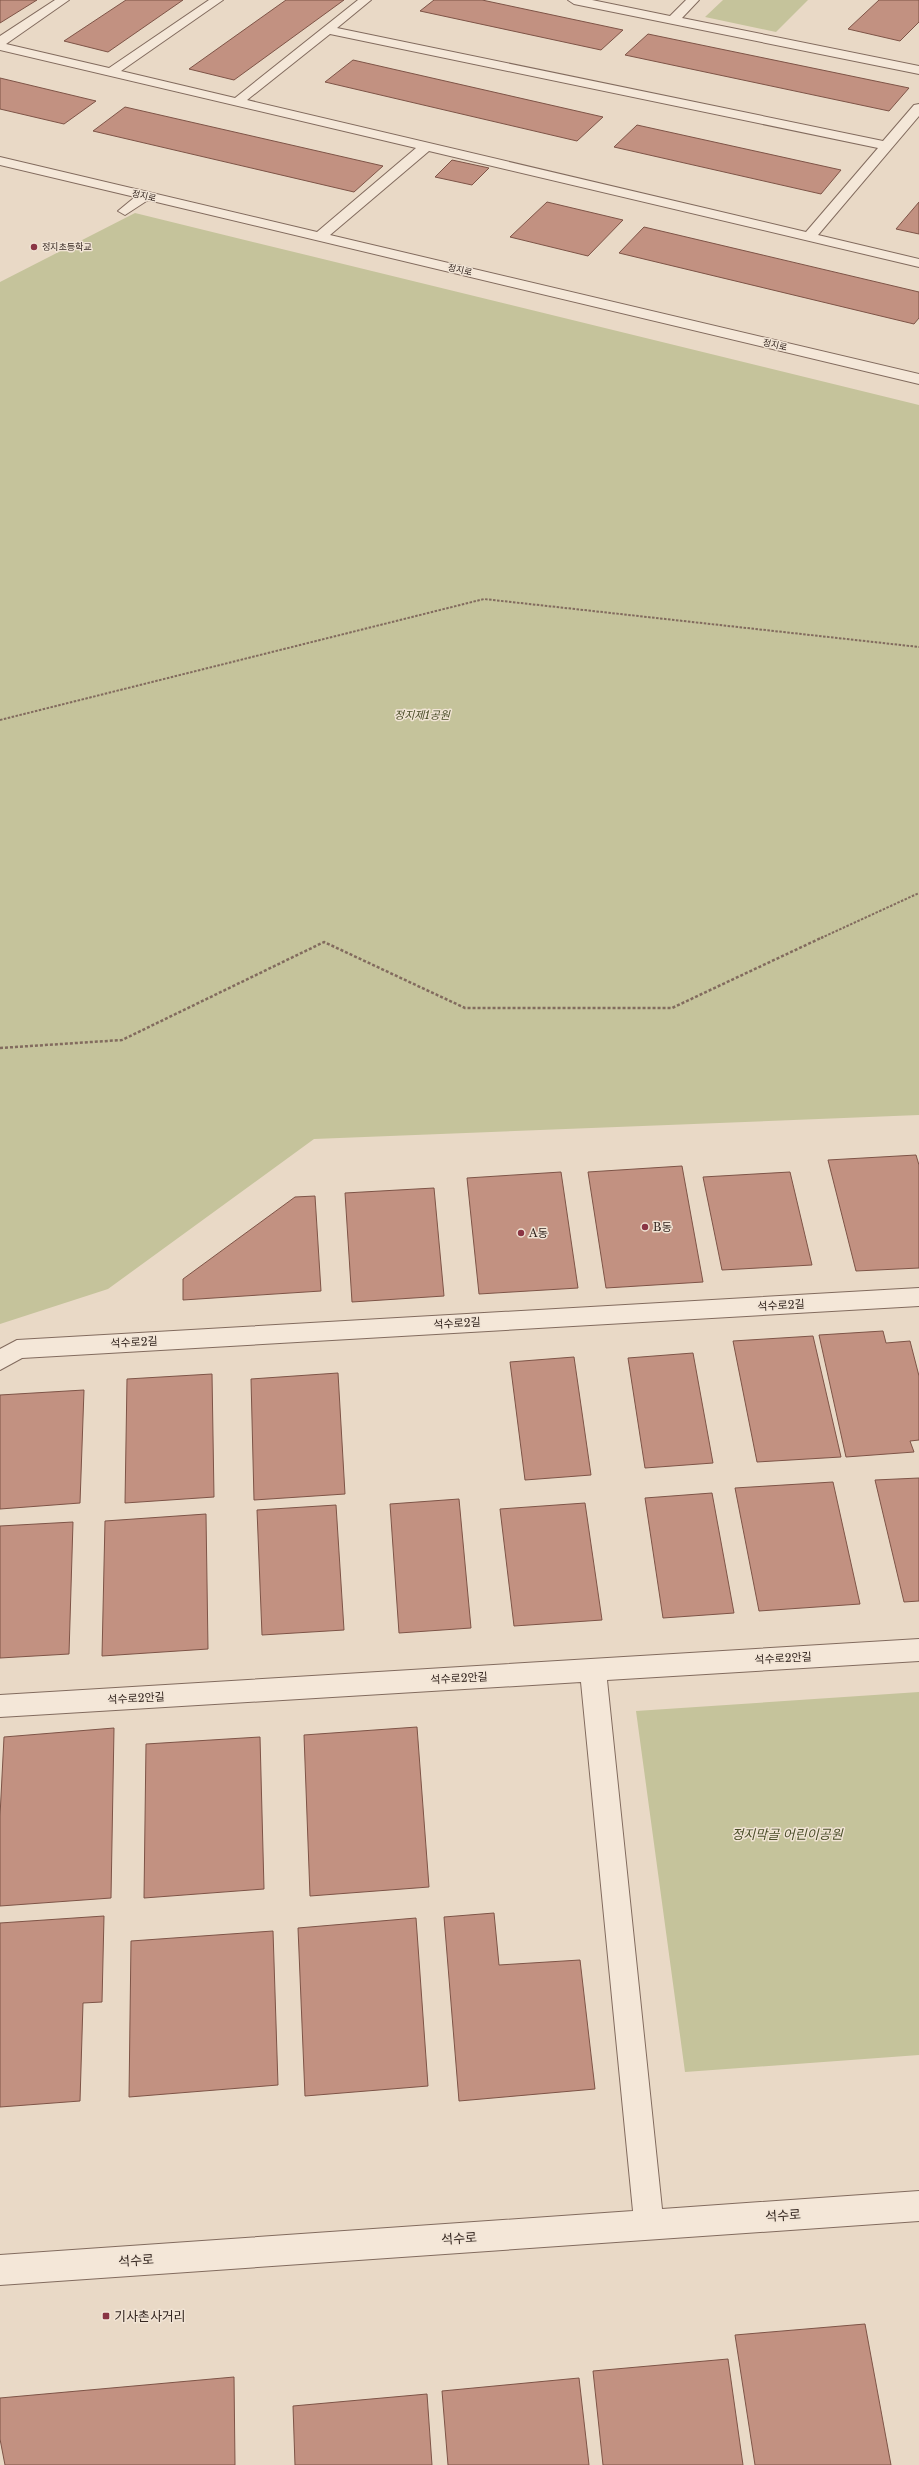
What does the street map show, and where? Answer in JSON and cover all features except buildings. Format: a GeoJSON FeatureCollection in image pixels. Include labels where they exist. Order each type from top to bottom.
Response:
{"type":"FeatureCollection","features":[{"type":"Feature","properties":{"kind":"street"},"geometry":{"type":"LineString","coordinates":[[0,42],[62,0]]}},
{"type":"Feature","properties":{"kind":"street"},"geometry":{"type":"LineString","coordinates":[[111,72],[217,0]]}},
{"type":"Feature","properties":{"kind":"street"},"geometry":{"type":"LineString","coordinates":[[237,102],[365,0]]}},
{"type":"Feature","properties":{"kind":"street"},"geometry":{"type":"LineString","coordinates":[[574,0],[919,70]]}},
{"type":"Feature","properties":{"kind":"street"},"geometry":{"type":"LineString","coordinates":[[673,20],[693,0]]}},
{"type":"Feature","properties":{"kind":"street"},"geometry":{"type":"LineString","coordinates":[[328,30],[886,146]]}},
{"type":"Feature","properties":{"kind":"street"},"geometry":{"type":"LineString","coordinates":[[0,46],[919,263]]}},
{"type":"Feature","properties":{"kind":"street"},"geometry":{"type":"LineString","coordinates":[[809,237],[919,108]]}},
{"type":"Feature","properties":{"kind":"street"},"geometry":{"type":"LineString","coordinates":[[319,237],[426,147]]}},
{"type":"Feature","properties":{"kind":"street","name":"정지로"},"geometry":{"type":"LineString","coordinates":[[0,162],[919,379]]}},
{"type":"Feature","properties":{"kind":"street"},"geometry":{"type":"LineString","coordinates":[[125,211],[145,196]]}},
{"type":"Feature","properties":{"kind":"street","name":"석수로2길"},"geometry":{"type":"LineString","coordinates":[[0,1361],[17,1349],[919,1297]]}},
{"type":"Feature","properties":{"kind":"street","name":"석수로2안길"},"geometry":{"type":"LineString","coordinates":[[0,1706],[919,1650]]}},
{"type":"Feature","properties":{"kind":"street"},"geometry":{"type":"LineString","coordinates":[[593,1670],[650,2224]]}},
{"type":"Feature","properties":{"kind":"street","name":"석수로"},"geometry":{"type":"LineString","coordinates":[[0,2270],[919,2206]]}},
{"type":"Feature","properties":{"kind":"path"},"geometry":{"type":"LineString","coordinates":[[0,720],[484,599],[919,647]]}},
{"type":"Feature","properties":{"kind":"path"},"geometry":{"type":"LineString","coordinates":[[0,1048],[122,1040],[324,942],[465,1008],[672,1008],[919,893]]}},
{"type":"Feature","properties":{"kind":"green space"},"geometry":{"type":"Polygon","coordinates":[[[723,0],[808,0],[776,32],[705,17],[723,0]]]}},
{"type":"Feature","properties":{"kind":"green space","name":"정지제1공원"},"geometry":{"type":"Polygon","coordinates":[[[135,213],[919,405],[919,1115],[314,1139],[108,1289],[0,1324],[0,282],[135,213]]]}},
{"type":"Feature","properties":{"kind":"green space","name":"정지막골 어린이공원"},"geometry":{"type":"Polygon","coordinates":[[[919,1692],[919,2055],[685,2072],[636,1711],[919,1692]]]}},
{"type":"Feature","properties":{"kind":"place","name":"정지초등학교"},"geometry":{"type":"Point","coordinates":[34,247]}},
{"type":"Feature","properties":{"kind":"place","name":"B동"},"geometry":{"type":"Point","coordinates":[645,1227]}},
{"type":"Feature","properties":{"kind":"place","name":"A동"},"geometry":{"type":"Point","coordinates":[521,1233]}},
{"type":"Feature","properties":{"kind":"place","name":"기사촌사거리"},"geometry":{"type":"Point","coordinates":[106,2316]}}]}
